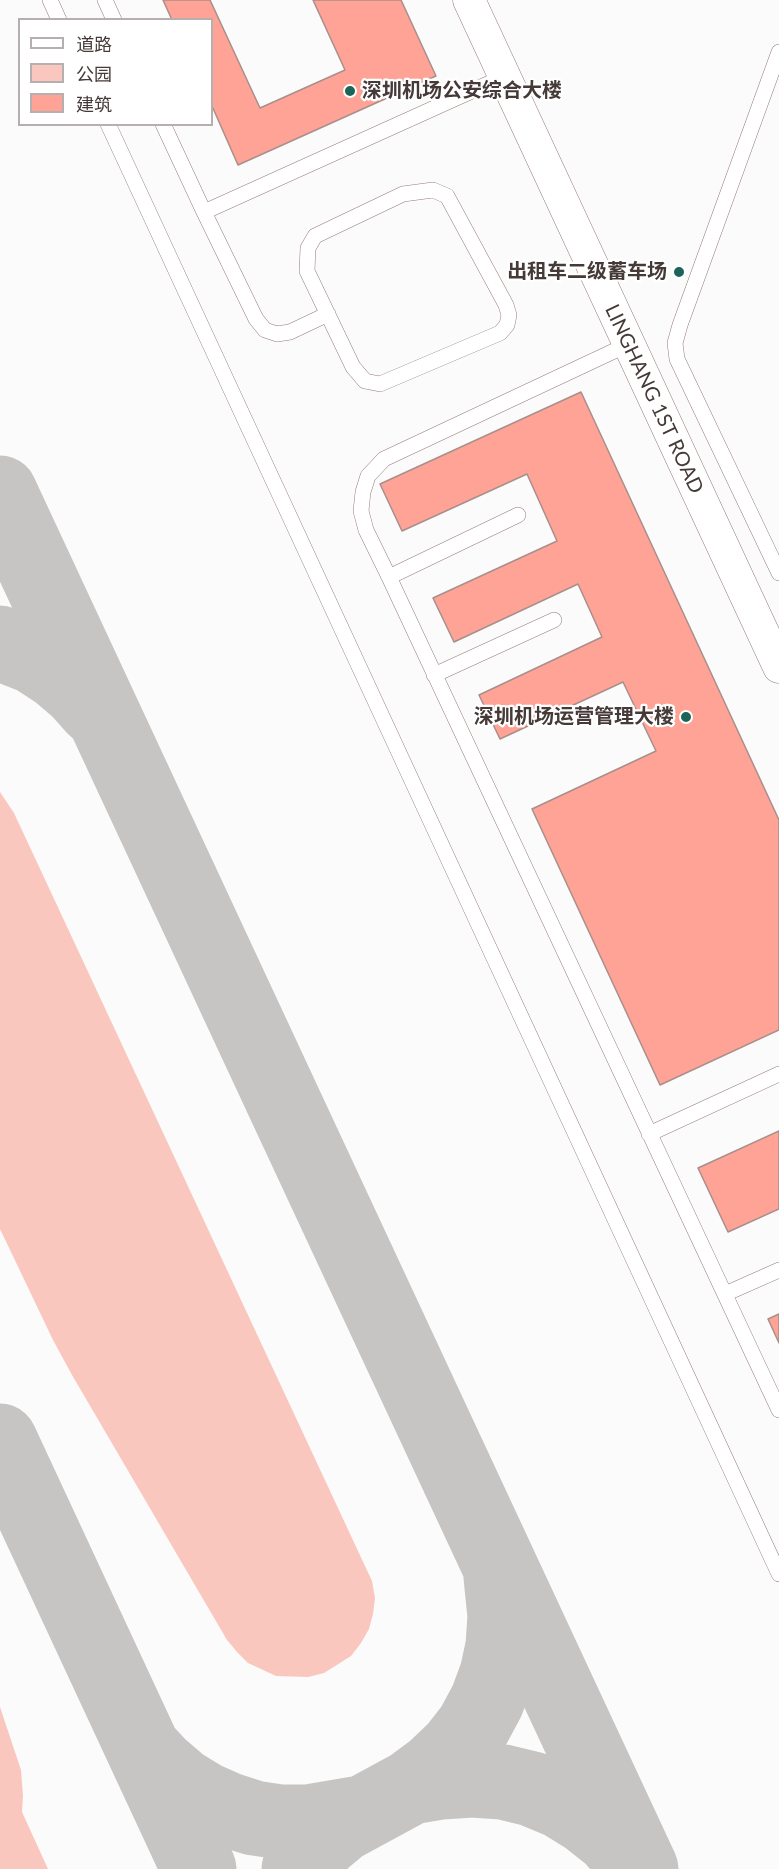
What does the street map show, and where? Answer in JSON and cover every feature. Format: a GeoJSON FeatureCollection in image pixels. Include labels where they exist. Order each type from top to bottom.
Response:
{"type":"FeatureCollection","features":[{"type":"Feature","properties":{"kind":"street","name":"LINGHANG 1ST ROAD"},"geometry":{"type":"LineString","coordinates":[[469,0],[779,667]]}},
{"type":"Feature","properties":{"kind":"lane"},"geometry":{"type":"LineString","coordinates":[[50,0],[58,18]]}},
{"type":"Feature","properties":{"kind":"lane"},"geometry":{"type":"LineString","coordinates":[[105,0],[113,18]]}},
{"type":"Feature","properties":{"kind":"lane"},"geometry":{"type":"LineString","coordinates":[[779,52],[675,343],[677,360],[779,573]]}},
{"type":"Feature","properties":{"kind":"lane"},"geometry":{"type":"LineString","coordinates":[[204,212],[503,77]]}},
{"type":"Feature","properties":{"kind":"lane"},"geometry":{"type":"LineString","coordinates":[[109,126],[779,1574]]}},
{"type":"Feature","properties":{"kind":"lane"},"geometry":{"type":"LineString","coordinates":[[164,126],[256,319],[266,330],[277,334],[290,332],[328,314]]}},
{"type":"Feature","properties":{"kind":"lane"},"geometry":{"type":"LineString","coordinates":[[433,190],[447,196],[506,304],[509,315],[507,325],[500,333],[380,384],[365,381],[353,366],[328,314],[308,271],[308,248],[315,237],[403,194],[433,190]]}},
{"type":"Feature","properties":{"kind":"lane"},"geometry":{"type":"LineString","coordinates":[[629,344],[384,459],[368,476],[361,511],[366,530],[779,1410]]}},
{"type":"Feature","properties":{"kind":"lane"},"geometry":{"type":"LineString","coordinates":[[389,578],[518,515]]}},
{"type":"Feature","properties":{"kind":"lane"},"geometry":{"type":"LineString","coordinates":[[434,675],[554,620]]}},
{"type":"Feature","properties":{"kind":"lane"},"geometry":{"type":"LineString","coordinates":[[649,1134],[779,1074]]}},
{"type":"Feature","properties":{"kind":"lane"},"geometry":{"type":"LineString","coordinates":[[725,1294],[779,1270]]}},
{"type":"Feature","properties":{"kind":"green space"},"geometry":{"type":"Polygon","coordinates":[[[0,792],[14,813],[372,1581],[375,1598],[369,1629],[351,1656],[324,1673],[308,1677],[276,1676],[248,1663],[227,1640],[72,1375],[0,1229],[0,792]]]}},
{"type":"Feature","properties":{"kind":"green space"},"geometry":{"type":"Polygon","coordinates":[[[0,1707],[21,1770],[22,1812],[48,1869],[0,1869],[0,1707]]]}},
{"type":"Feature","properties":{"kind":"building","name":"深圳机场公安综合大楼"},"geometry":{"type":"Polygon","coordinates":[[[163,0],[210,0],[260,108],[345,70],[313,0],[401,0],[436,76],[238,165],[213,108],[213,18],[171,18],[163,0]]]}},
{"type":"Feature","properties":{"kind":"building","name":"深圳机场运营管理大楼"},"geometry":{"type":"Polygon","coordinates":[[[581,392],[779,820],[779,1030],[660,1085],[532,809],[656,751],[623,682],[500,739],[479,695],[602,637],[578,584],[454,642],[433,598],[557,541],[527,474],[402,531],[380,484],[581,392]]]}},
{"type":"Feature","properties":{"kind":"building"},"geometry":{"type":"Polygon","coordinates":[[[779,1131],[779,1209],[728,1232],[698,1168],[779,1131]]]}},
{"type":"Feature","properties":{"kind":"building"},"geometry":{"type":"Polygon","coordinates":[[[779,1314],[779,1343],[768,1319],[779,1314]]]}},
{"type":"Feature","properties":{"kind":"taxiway"},"geometry":{"type":"LineString","coordinates":[[0,493],[641,1869]]}},
{"type":"Feature","properties":{"kind":"taxiway"},"geometry":{"type":"LineString","coordinates":[[0,643],[35,657],[58,672],[95,708]]}},
{"type":"Feature","properties":{"kind":"taxiway"},"geometry":{"type":"LineString","coordinates":[[0,1441],[199,1869]]}},
{"type":"Feature","properties":{"kind":"taxiway"},"geometry":{"type":"LineString","coordinates":[[299,1869],[322,1841],[341,1825],[411,1787],[434,1770],[455,1750],[473,1727],[487,1701],[497,1674],[503,1646],[505,1616],[501,1577]]}},
{"type":"Feature","properties":{"kind":"taxiway"},"geometry":{"type":"LineString","coordinates":[[146,1752],[181,1785],[204,1799],[254,1818],[281,1822],[308,1822],[361,1813]]}},
{"type":"Feature","properties":{"kind":"taxiway"},"geometry":{"type":"LineString","coordinates":[[411,1787],[472,1780],[503,1782],[532,1789],[561,1801],[587,1817],[611,1836],[631,1859]]}},
{"type":"Feature","properties":{"kind":"place","name":"深圳机场公安综合大楼"},"geometry":{"type":"Point","coordinates":[350,91]}},
{"type":"Feature","properties":{"kind":"place","name":"出租车二级蓄车场"},"geometry":{"type":"Point","coordinates":[679,272]}},
{"type":"Feature","properties":{"kind":"place","name":"深圳机场运营管理大楼"},"geometry":{"type":"Point","coordinates":[686,717]}}]}
